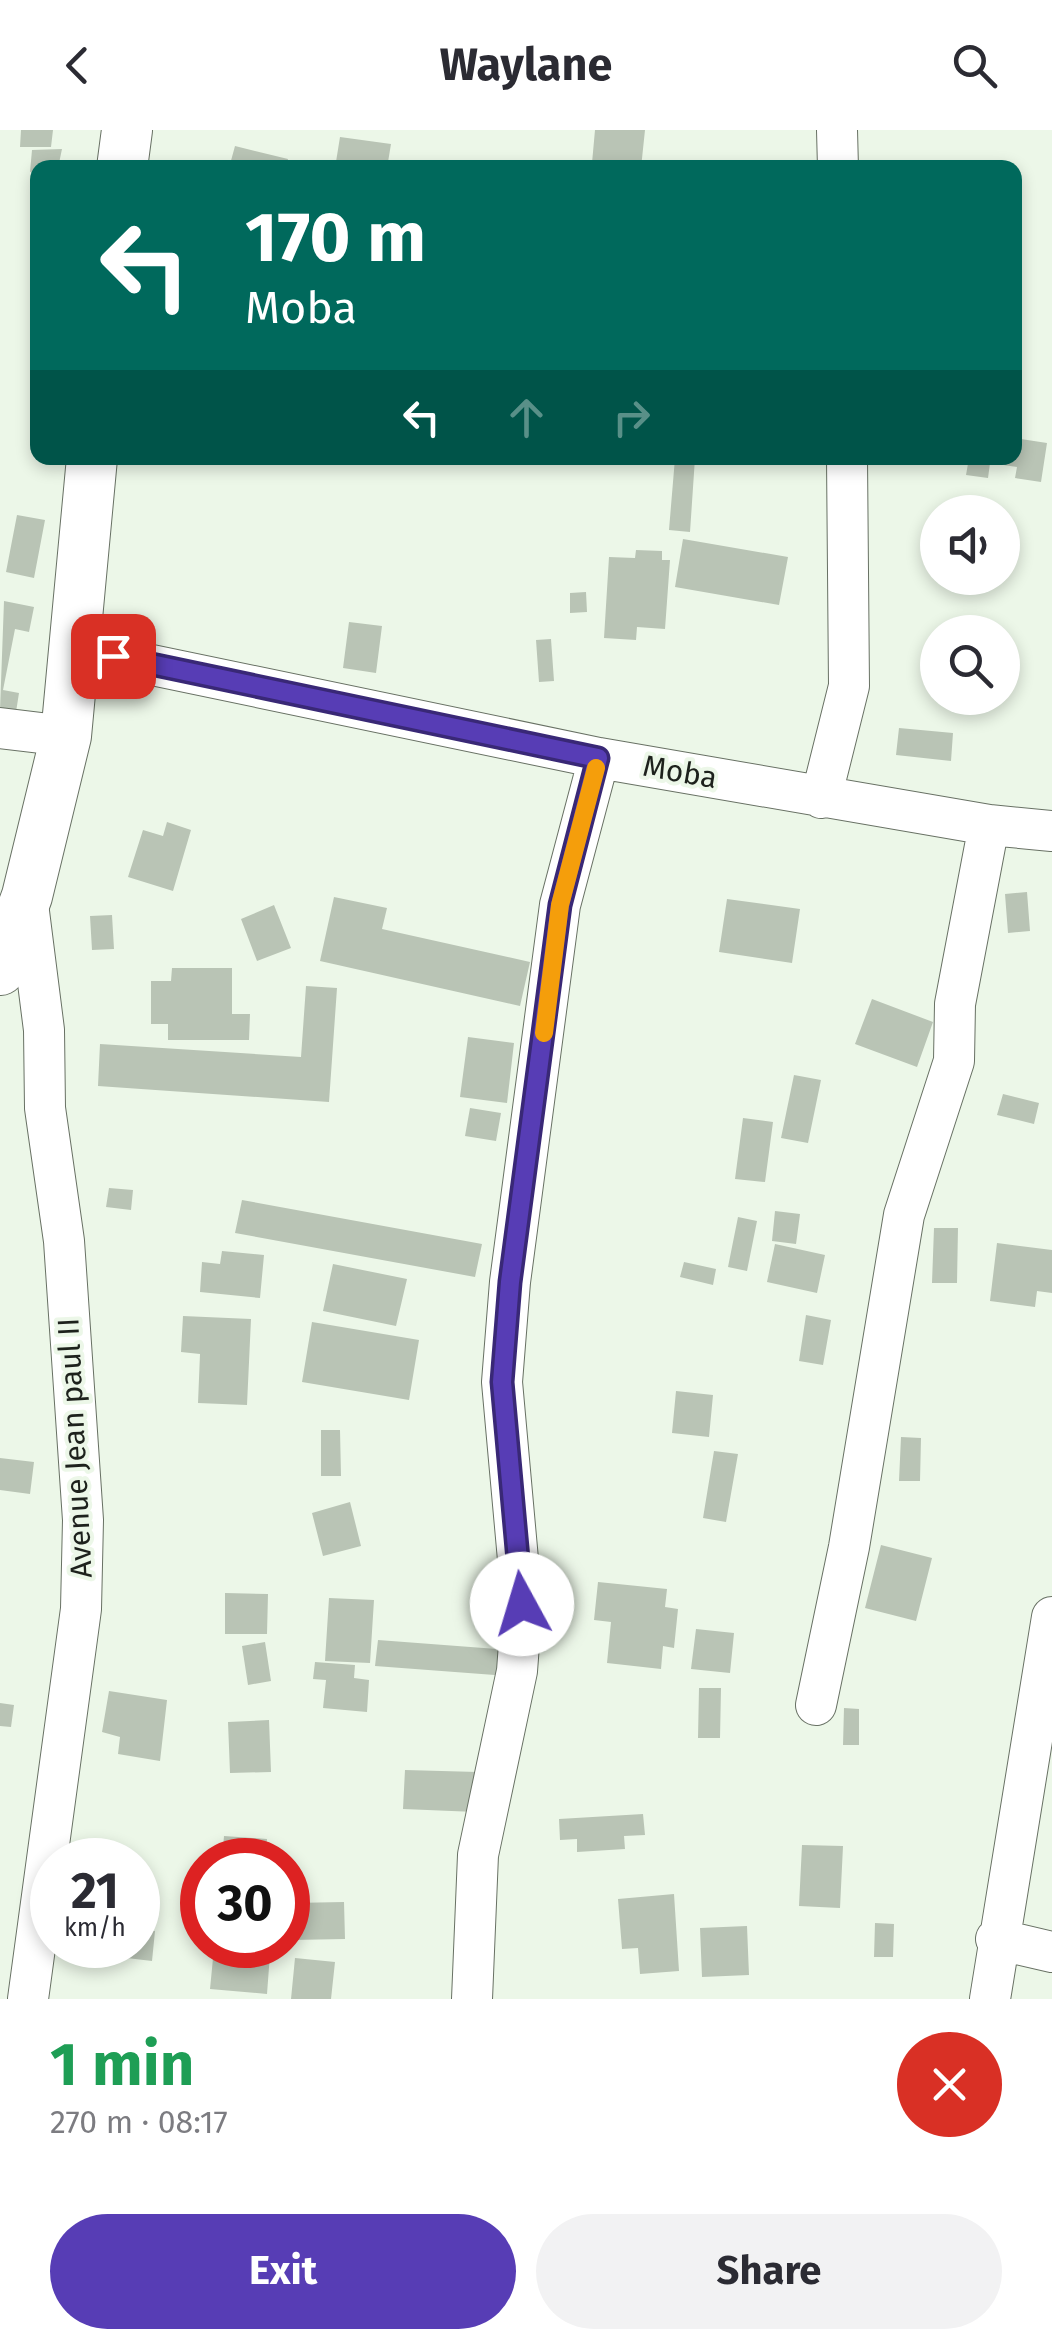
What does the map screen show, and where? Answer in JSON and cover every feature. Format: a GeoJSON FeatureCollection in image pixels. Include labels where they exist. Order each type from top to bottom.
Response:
{"type":"FeatureCollection","features":[{"type":"Feature","properties":{"kind":"street"},"geometry":{"type":"LineString","coordinates":[[123,160],[127,130]]}},
{"type":"Feature","properties":{"kind":"street"},"geometry":{"type":"LineString","coordinates":[[837,130],[838,160]]}},
{"type":"Feature","properties":{"kind":"street"},"geometry":{"type":"LineString","coordinates":[[0,970],[27,896],[66,736],[91,465]]}},
{"type":"Feature","properties":{"kind":"street"},"geometry":{"type":"LineString","coordinates":[[821,798],[848,686],[847,465]]}},
{"type":"Feature","properties":{"kind":"street","name":"Moba"},"geometry":{"type":"LineString","coordinates":[[75,649],[598,758],[821,798],[1052,831]]}},
{"type":"Feature","properties":{"kind":"street"},"geometry":{"type":"LineString","coordinates":[[0,728],[66,736]]}},
{"type":"Feature","properties":{"kind":"street"},"geometry":{"type":"LineString","coordinates":[[472,1999],[478,1855],[517,1671],[522,1604],[502,1382],[510,1282],[560,905],[598,758]]}},
{"type":"Feature","properties":{"kind":"street"},"geometry":{"type":"LineString","coordinates":[[816,1705],[849,1546],[904,1215],[954,1061],[955,1004],[989,825]]}},
{"type":"Feature","properties":{"kind":"street","name":"Avenue Jean paul II"},"geometry":{"type":"LineString","coordinates":[[27,896],[44,1030],[45,1108],[64,1240],[83,1520],[81,1609],[28,1999]]}},
{"type":"Feature","properties":{"kind":"street"},"geometry":{"type":"LineString","coordinates":[[990,1999],[996,1939],[1052,1617]]}},
{"type":"Feature","properties":{"kind":"street"},"geometry":{"type":"LineString","coordinates":[[996,1939],[1052,1952]]}},
{"type":"Feature","properties":{"kind":"building"},"geometry":{"type":"Polygon","coordinates":[[[21,130],[53,130],[51,147],[20,147],[21,130]]]}},
{"type":"Feature","properties":{"kind":"building"},"geometry":{"type":"Polygon","coordinates":[[[595,130],[645,130],[642,160],[592,160],[595,130]]]}},
{"type":"Feature","properties":{"kind":"building"},"geometry":{"type":"Polygon","coordinates":[[[340,137],[391,144],[388,160],[336,160],[340,137]]]}},
{"type":"Feature","properties":{"kind":"building"},"geometry":{"type":"Polygon","coordinates":[[[235,146],[288,159],[288,160],[231,160],[235,146]]]}},
{"type":"Feature","properties":{"kind":"building"},"geometry":{"type":"Polygon","coordinates":[[[62,149],[60,160],[31,160],[32,150],[62,149]]]}},
{"type":"Feature","properties":{"kind":"building"},"geometry":{"type":"Polygon","coordinates":[[[1022,439],[1047,443],[1041,482],[1015,478],[1017,467],[1004,465],[1022,465],[1022,439]]]}},
{"type":"Feature","properties":{"kind":"building"},"geometry":{"type":"Polygon","coordinates":[[[674,465],[695,465],[690,532],[669,530],[674,465]]]}},
{"type":"Feature","properties":{"kind":"building"},"geometry":{"type":"Polygon","coordinates":[[[968,465],[990,465],[988,478],[966,475],[968,465]]]}},
{"type":"Feature","properties":{"kind":"building"},"geometry":{"type":"Polygon","coordinates":[[[17,515],[45,520],[34,578],[6,572],[17,515]]]}},
{"type":"Feature","properties":{"kind":"building"},"geometry":{"type":"Polygon","coordinates":[[[683,539],[788,557],[779,605],[675,587],[683,539]]]}},
{"type":"Feature","properties":{"kind":"building"},"geometry":{"type":"Polygon","coordinates":[[[636,550],[662,551],[662,560],[670,560],[665,629],[637,627],[636,640],[604,638],[609,557],[635,558],[636,550]]]}},
{"type":"Feature","properties":{"kind":"building"},"geometry":{"type":"Polygon","coordinates":[[[586,592],[587,612],[570,613],[570,593],[586,592]]]}},
{"type":"Feature","properties":{"kind":"building"},"geometry":{"type":"Polygon","coordinates":[[[4,601],[34,607],[29,632],[15,629],[3,690],[19,693],[16,712],[0,710],[4,601]]]}},
{"type":"Feature","properties":{"kind":"building"},"geometry":{"type":"Polygon","coordinates":[[[349,622],[382,626],[376,673],[343,668],[349,622]]]}},
{"type":"Feature","properties":{"kind":"building"},"geometry":{"type":"Polygon","coordinates":[[[551,639],[554,681],[539,682],[536,640],[551,639]]]}},
{"type":"Feature","properties":{"kind":"building"},"geometry":{"type":"Polygon","coordinates":[[[899,728],[953,733],[951,761],[896,755],[899,728]]]}},
{"type":"Feature","properties":{"kind":"building"},"geometry":{"type":"Polygon","coordinates":[[[167,822],[191,830],[173,891],[128,877],[143,830],[163,836],[167,822]]]}},
{"type":"Feature","properties":{"kind":"building"},"geometry":{"type":"Polygon","coordinates":[[[1027,892],[1030,931],[1008,933],[1005,894],[1027,892]]]}},
{"type":"Feature","properties":{"kind":"building"},"geometry":{"type":"Polygon","coordinates":[[[334,897],[387,908],[382,929],[530,962],[520,1006],[320,961],[334,897]]]}},
{"type":"Feature","properties":{"kind":"building"},"geometry":{"type":"Polygon","coordinates":[[[727,899],[800,909],[792,963],[719,952],[727,899]]]}},
{"type":"Feature","properties":{"kind":"building"},"geometry":{"type":"Polygon","coordinates":[[[274,905],[291,948],[257,961],[241,919],[274,905]]]}},
{"type":"Feature","properties":{"kind":"building"},"geometry":{"type":"Polygon","coordinates":[[[112,915],[114,949],[92,950],[90,916],[112,915]]]}},
{"type":"Feature","properties":{"kind":"building"},"geometry":{"type":"Polygon","coordinates":[[[172,968],[232,968],[232,1014],[250,1014],[249,1040],[168,1040],[168,1024],[151,1024],[151,981],[171,981],[172,968]]]}},
{"type":"Feature","properties":{"kind":"building"},"geometry":{"type":"Polygon","coordinates":[[[306,986],[337,988],[329,1102],[98,1086],[100,1044],[301,1057],[306,986]]]}},
{"type":"Feature","properties":{"kind":"building"},"geometry":{"type":"Polygon","coordinates":[[[872,999],[933,1022],[917,1067],[855,1044],[872,999]]]}},
{"type":"Feature","properties":{"kind":"building"},"geometry":{"type":"Polygon","coordinates":[[[468,1037],[514,1043],[507,1103],[460,1097],[468,1037]]]}},
{"type":"Feature","properties":{"kind":"building"},"geometry":{"type":"Polygon","coordinates":[[[794,1075],[821,1080],[808,1143],[781,1138],[794,1075]]]}},
{"type":"Feature","properties":{"kind":"building"},"geometry":{"type":"Polygon","coordinates":[[[1003,1094],[1039,1103],[1034,1124],[997,1115],[1003,1094]]]}},
{"type":"Feature","properties":{"kind":"building"},"geometry":{"type":"Polygon","coordinates":[[[470,1108],[501,1113],[496,1141],[465,1136],[470,1108]]]}},
{"type":"Feature","properties":{"kind":"building"},"geometry":{"type":"Polygon","coordinates":[[[743,1118],[773,1122],[765,1182],[735,1179],[743,1118]]]}},
{"type":"Feature","properties":{"kind":"building"},"geometry":{"type":"Polygon","coordinates":[[[109,1188],[133,1190],[131,1210],[106,1207],[109,1188]]]}},
{"type":"Feature","properties":{"kind":"building"},"geometry":{"type":"Polygon","coordinates":[[[242,1200],[482,1244],[475,1277],[235,1233],[242,1200]]]}},
{"type":"Feature","properties":{"kind":"building"},"geometry":{"type":"Polygon","coordinates":[[[775,1211],[800,1214],[796,1244],[772,1241],[775,1211]]]}},
{"type":"Feature","properties":{"kind":"building"},"geometry":{"type":"Polygon","coordinates":[[[738,1217],[757,1221],[747,1271],[728,1267],[738,1217]]]}},
{"type":"Feature","properties":{"kind":"building"},"geometry":{"type":"Polygon","coordinates":[[[934,1228],[958,1228],[957,1283],[932,1283],[934,1228]]]}},
{"type":"Feature","properties":{"kind":"building"},"geometry":{"type":"Polygon","coordinates":[[[997,1243],[1052,1250],[1052,1293],[1037,1291],[1035,1307],[990,1301],[997,1243]]]}},
{"type":"Feature","properties":{"kind":"building"},"geometry":{"type":"Polygon","coordinates":[[[775,1244],[825,1255],[817,1293],[767,1282],[775,1244]]]}},
{"type":"Feature","properties":{"kind":"building"},"geometry":{"type":"Polygon","coordinates":[[[222,1251],[264,1255],[260,1298],[200,1292],[202,1262],[220,1264],[222,1251]]]}},
{"type":"Feature","properties":{"kind":"building"},"geometry":{"type":"Polygon","coordinates":[[[684,1262],[716,1269],[713,1285],[680,1277],[684,1262]]]}},
{"type":"Feature","properties":{"kind":"building"},"geometry":{"type":"Polygon","coordinates":[[[333,1264],[407,1279],[396,1326],[323,1311],[333,1264]]]}},
{"type":"Feature","properties":{"kind":"building"},"geometry":{"type":"Polygon","coordinates":[[[806,1315],[831,1320],[823,1365],[799,1361],[806,1315]]]}},
{"type":"Feature","properties":{"kind":"building"},"geometry":{"type":"Polygon","coordinates":[[[183,1316],[251,1319],[247,1405],[198,1403],[200,1354],[181,1352],[183,1316]]]}},
{"type":"Feature","properties":{"kind":"building"},"geometry":{"type":"Polygon","coordinates":[[[312,1322],[419,1340],[409,1400],[302,1382],[312,1322]]]}},
{"type":"Feature","properties":{"kind":"building"},"geometry":{"type":"Polygon","coordinates":[[[676,1391],[713,1395],[709,1437],[672,1433],[676,1391]]]}},
{"type":"Feature","properties":{"kind":"building"},"geometry":{"type":"Polygon","coordinates":[[[321,1430],[340,1430],[341,1476],[321,1476],[321,1430]]]}},
{"type":"Feature","properties":{"kind":"building"},"geometry":{"type":"Polygon","coordinates":[[[901,1437],[921,1438],[920,1481],[899,1481],[901,1437]]]}},
{"type":"Feature","properties":{"kind":"building"},"geometry":{"type":"Polygon","coordinates":[[[714,1451],[738,1454],[726,1522],[703,1518],[714,1451]]]}},
{"type":"Feature","properties":{"kind":"building"},"geometry":{"type":"Polygon","coordinates":[[[0,1458],[34,1462],[30,1494],[0,1490],[0,1458]]]}},
{"type":"Feature","properties":{"kind":"building"},"geometry":{"type":"Polygon","coordinates":[[[350,1502],[361,1546],[323,1556],[312,1513],[350,1502]]]}},
{"type":"Feature","properties":{"kind":"building"},"geometry":{"type":"Polygon","coordinates":[[[881,1545],[932,1558],[916,1621],[865,1608],[881,1545]]]}},
{"type":"Feature","properties":{"kind":"building"},"geometry":{"type":"Polygon","coordinates":[[[598,1582],[667,1589],[665,1607],[678,1609],[674,1648],[663,1646],[661,1669],[607,1663],[611,1622],[594,1620],[598,1582]]]}},
{"type":"Feature","properties":{"kind":"building"},"geometry":{"type":"Polygon","coordinates":[[[225,1593],[268,1594],[267,1634],[225,1634],[225,1593]]]}},
{"type":"Feature","properties":{"kind":"building"},"geometry":{"type":"Polygon","coordinates":[[[329,1598],[374,1600],[370,1663],[325,1661],[329,1598]]]}},
{"type":"Feature","properties":{"kind":"building"},"geometry":{"type":"Polygon","coordinates":[[[696,1629],[734,1633],[730,1673],[691,1669],[696,1629]]]}},
{"type":"Feature","properties":{"kind":"building"},"geometry":{"type":"Polygon","coordinates":[[[378,1640],[510,1650],[508,1676],[375,1666],[378,1640]]]}},
{"type":"Feature","properties":{"kind":"building"},"geometry":{"type":"Polygon","coordinates":[[[265,1642],[271,1681],[248,1685],[242,1646],[265,1642]]]}},
{"type":"Feature","properties":{"kind":"building"},"geometry":{"type":"Polygon","coordinates":[[[315,1662],[355,1665],[354,1678],[369,1680],[367,1712],[323,1708],[326,1680],[313,1679],[315,1662]]]}},
{"type":"Feature","properties":{"kind":"building"},"geometry":{"type":"Polygon","coordinates":[[[699,1688],[721,1688],[720,1738],[698,1738],[699,1688]]]}},
{"type":"Feature","properties":{"kind":"building"},"geometry":{"type":"Polygon","coordinates":[[[109,1691],[167,1700],[160,1761],[118,1754],[120,1737],[102,1732],[109,1691]]]}},
{"type":"Feature","properties":{"kind":"building"},"geometry":{"type":"Polygon","coordinates":[[[0,1703],[14,1705],[11,1727],[0,1726],[0,1703]]]}},
{"type":"Feature","properties":{"kind":"building"},"geometry":{"type":"Polygon","coordinates":[[[844,1708],[859,1709],[859,1745],[843,1745],[844,1708]]]}},
{"type":"Feature","properties":{"kind":"building"},"geometry":{"type":"Polygon","coordinates":[[[269,1720],[271,1772],[230,1773],[228,1722],[269,1720]]]}},
{"type":"Feature","properties":{"kind":"building"},"geometry":{"type":"Polygon","coordinates":[[[405,1770],[478,1772],[476,1812],[403,1809],[405,1770]]]}},
{"type":"Feature","properties":{"kind":"building"},"geometry":{"type":"Polygon","coordinates":[[[643,1814],[645,1835],[624,1836],[625,1849],[577,1852],[577,1839],[560,1840],[559,1819],[643,1814]]]}},
{"type":"Feature","properties":{"kind":"building"},"geometry":{"type":"Polygon","coordinates":[[[802,1845],[843,1846],[840,1908],[799,1906],[802,1845]]]}},
{"type":"Feature","properties":{"kind":"building"},"geometry":{"type":"Polygon","coordinates":[[[674,1894],[679,1971],[640,1974],[638,1948],[622,1949],[618,1899],[674,1894]]]}},
{"type":"Feature","properties":{"kind":"building"},"geometry":{"type":"Polygon","coordinates":[[[344,1902],[345,1939],[310,1940],[310,1903],[344,1902]]]}},
{"type":"Feature","properties":{"kind":"building"},"geometry":{"type":"Polygon","coordinates":[[[875,1923],[894,1924],[893,1957],[874,1957],[875,1923]]]}},
{"type":"Feature","properties":{"kind":"building"},"geometry":{"type":"Polygon","coordinates":[[[747,1926],[749,1975],[702,1977],[700,1928],[747,1926]]]}},
{"type":"Feature","properties":{"kind":"building"},"geometry":{"type":"Polygon","coordinates":[[[310,1960],[335,1962],[331,1999],[291,1999],[294,1968],[310,1968],[310,1960]]]}},
{"type":"Feature","properties":{"kind":"building"},"geometry":{"type":"Polygon","coordinates":[[[212,1968],[269,1968],[267,1994],[210,1989],[212,1968]]]}},
{"type":"Feature","properties":{"kind":"slow traffic"},"geometry":{"type":"LineString","coordinates":[[544,1033],[560,905],[596,768]]}},
{"type":"Feature","properties":{"kind":"route"},"geometry":{"type":"LineString","coordinates":[[113,656],[598,758],[582,832],[560,905],[510,1282],[502,1382],[522,1604]]}}]}
